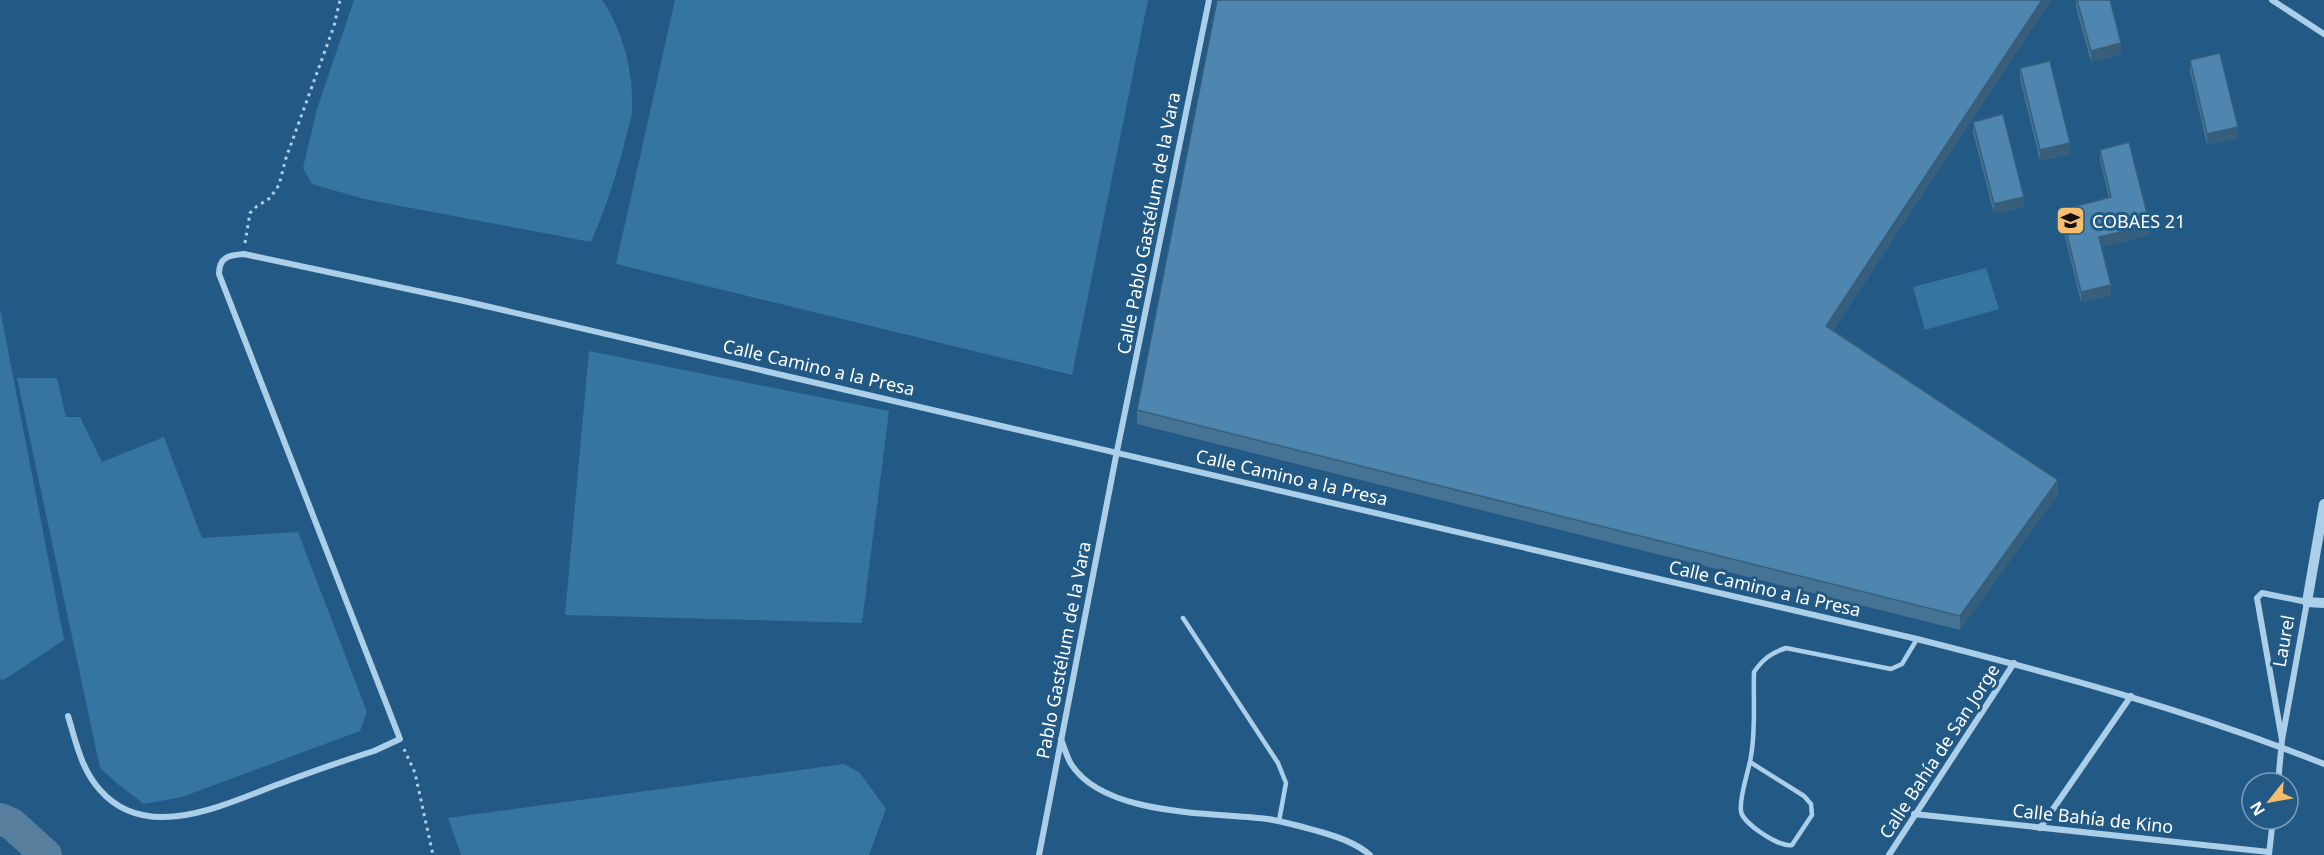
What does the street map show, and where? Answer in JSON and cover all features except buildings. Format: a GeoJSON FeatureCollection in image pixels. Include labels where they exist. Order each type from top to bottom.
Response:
{"type":"FeatureCollection","features":[{"type":"Feature","properties":{"kind":"street","name":"Calle Pablo Gastélum de la Vara"},"geometry":{"type":"LineString","coordinates":[[1117,451],[1209,0]]}},
{"type":"Feature","properties":{"kind":"street"},"geometry":{"type":"LineString","coordinates":[[2272,0],[2324,34]]}},
{"type":"Feature","properties":{"kind":"street","name":"Calle Camino a la Presa"},"geometry":{"type":"LineString","coordinates":[[244,254],[464,301],[1117,451],[1917,639],[2131,696],[2282,744],[2324,764]]}},
{"type":"Feature","properties":{"kind":"street"},"geometry":{"type":"LineString","coordinates":[[68,716],[81,761],[101,792],[111,801],[137,815],[148,816],[191,815],[374,751],[400,739],[219,274],[219,265],[223,258],[244,254]]}},
{"type":"Feature","properties":{"kind":"street","name":"Pablo Gastélum de la Vara"},"geometry":{"type":"LineString","coordinates":[[1039,855],[1117,451]]}},
{"type":"Feature","properties":{"kind":"street","name":"Laurel"},"geometry":{"type":"LineString","coordinates":[[2279,771],[2324,504]]}},
{"type":"Feature","properties":{"kind":"street"},"geometry":{"type":"LineString","coordinates":[[2282,744],[2257,598],[2260,594],[2265,593],[2307,602],[2324,603]]}},
{"type":"Feature","properties":{"kind":"street","name":"Calle Bahía de San Jorge"},"geometry":{"type":"LineString","coordinates":[[1889,855],[2014,663]]}},
{"type":"Feature","properties":{"kind":"street"},"geometry":{"type":"LineString","coordinates":[[2040,828],[2131,696]]}},
{"type":"Feature","properties":{"kind":"street"},"geometry":{"type":"LineString","coordinates":[[1061,738],[1071,764],[1089,783],[1113,796],[1186,813],[1279,821],[1330,834],[1361,847],[1370,855]]}},
{"type":"Feature","properties":{"kind":"street","name":"Calle Bahía de Kino"},"geometry":{"type":"LineString","coordinates":[[1914,814],[2269,854]]}},
{"type":"Feature","properties":{"kind":"street"},"geometry":{"type":"LineString","coordinates":[[2269,854],[2272,831]]}},
{"type":"Feature","properties":{"kind":"lane"},"geometry":{"type":"LineString","coordinates":[[1183,618],[1278,763],[1286,783],[1279,821]]}},
{"type":"Feature","properties":{"kind":"lane"},"geometry":{"type":"LineString","coordinates":[[1750,762],[1804,796],[1811,804],[1812,815],[1792,845],[1782,845],[1752,826],[1742,815],[1740,809],[1754,732],[1754,672],[1761,662],[1773,652],[1786,648],[1892,669],[1902,664],[1917,639]]}},
{"type":"Feature","properties":{"kind":"path"},"geometry":{"type":"LineString","coordinates":[[244,254],[250,213],[270,198],[279,185],[286,158],[334,26],[340,0]]}},
{"type":"Feature","properties":{"kind":"path"},"geometry":{"type":"LineString","coordinates":[[400,739],[415,773],[433,855]]}},
{"type":"Feature","properties":{"kind":"shaded area"},"geometry":{"type":"Polygon","coordinates":[[[354,0],[602,0],[616,25],[626,52],[631,81],[632,110],[615,177],[591,242],[364,199],[312,184],[303,168],[317,109],[354,0]]]}},
{"type":"Feature","properties":{"kind":"shaded area"},"geometry":{"type":"Polygon","coordinates":[[[675,0],[1148,0],[1072,375],[616,264],[675,0]]]}},
{"type":"Feature","properties":{"kind":"shaded area"},"geometry":{"type":"Polygon","coordinates":[[[1986,268],[1999,309],[1925,330],[1913,287],[1986,268]]]}},
{"type":"Feature","properties":{"kind":"shaded area"},"geometry":{"type":"Polygon","coordinates":[[[0,309],[64,640],[2,681],[0,678],[0,309]]]}},
{"type":"Feature","properties":{"kind":"shaded area"},"geometry":{"type":"Polygon","coordinates":[[[589,351],[889,411],[862,623],[565,615],[589,351]]]}},
{"type":"Feature","properties":{"kind":"shaded area"},"geometry":{"type":"Polygon","coordinates":[[[17,378],[57,378],[66,417],[80,417],[102,462],[164,437],[202,538],[298,532],[367,712],[360,731],[182,797],[144,804],[100,768],[17,378]]]}},
{"type":"Feature","properties":{"kind":"shaded area"},"geometry":{"type":"Polygon","coordinates":[[[844,764],[860,773],[886,809],[869,855],[461,855],[448,818],[844,764]]]}},
{"type":"Feature","properties":{"kind":"waterway"},"geometry":{"type":"LineString","coordinates":[[0,819],[12,824],[46,855]]}},
{"type":"Feature","properties":{"kind":"place","name":"COBAES 21"},"geometry":{"type":"Point","coordinates":[2071,221]}}]}
